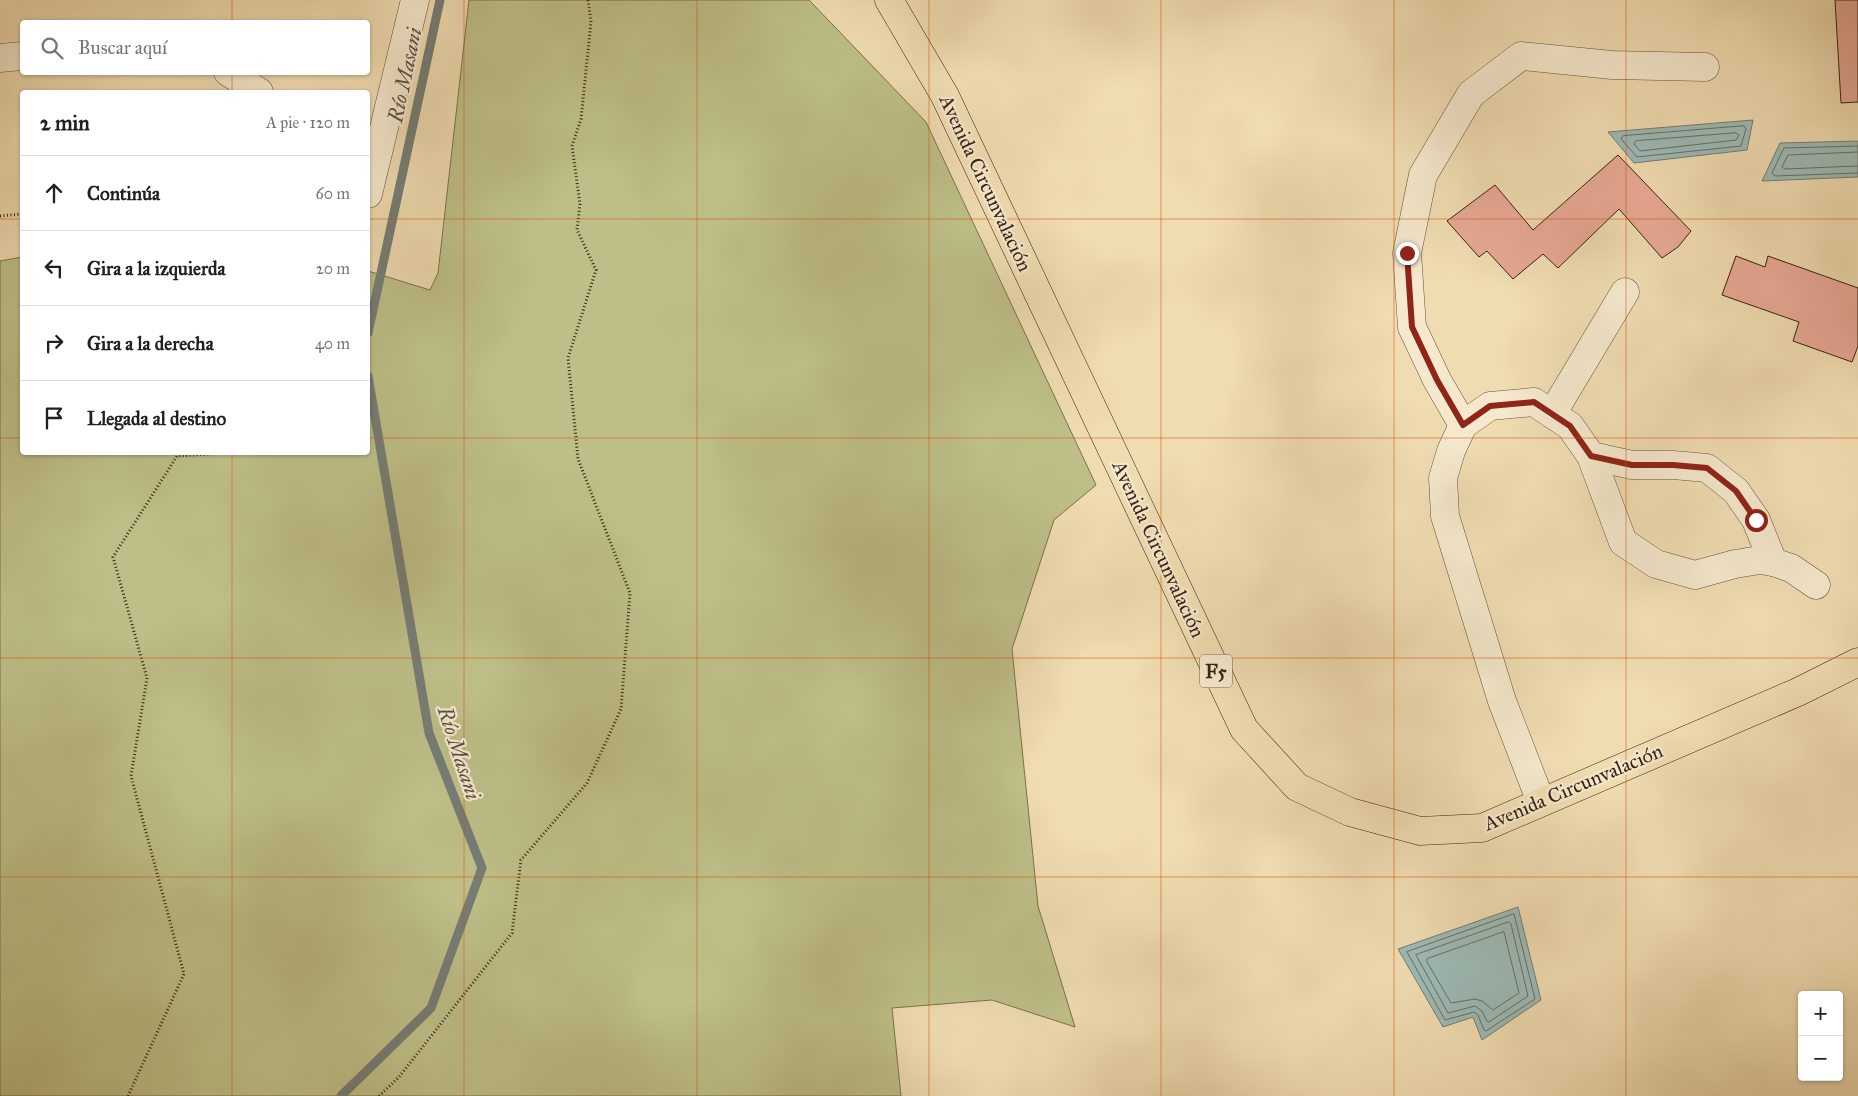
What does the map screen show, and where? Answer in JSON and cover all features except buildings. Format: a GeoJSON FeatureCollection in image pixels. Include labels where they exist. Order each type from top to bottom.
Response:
{"type":"FeatureCollection","features":[{"type":"Feature","properties":{"kind":"highway","name":"Avenida Circunvalación"},"geometry":{"type":"LineString","coordinates":[[889,0],[945,96],[1244,729],[1297,786],[1350,812],[1420,831],[1482,828],[1798,692],[1858,662]]}},
{"type":"Feature","properties":{"kind":"street"},"geometry":{"type":"LineString","coordinates":[[370,186],[416,0]]}},
{"type":"Feature","properties":{"kind":"street"},"geometry":{"type":"LineString","coordinates":[[0,58],[20,56]]}},
{"type":"Feature","properties":{"kind":"street"},"geometry":{"type":"LineString","coordinates":[[1463,425],[1437,380],[1412,327],[1407,253],[1423,175],[1470,94],[1521,56],[1612,65],[1705,66]]}},
{"type":"Feature","properties":{"kind":"street"},"geometry":{"type":"LineString","coordinates":[[233,75],[256,90]]}},
{"type":"Feature","properties":{"kind":"street"},"geometry":{"type":"LineString","coordinates":[[1552,414],[1625,292]]}},
{"type":"Feature","properties":{"kind":"street"},"geometry":{"type":"LineString","coordinates":[[1541,802],[1502,701],[1445,516],[1443,478],[1451,451],[1463,425],[1490,406],[1534,402],[1570,426],[1591,456],[1623,542],[1656,564],[1694,575],[1760,560],[1792,568],[1816,585]]}},
{"type":"Feature","properties":{"kind":"street"},"geometry":{"type":"LineString","coordinates":[[1591,456],[1632,465],[1673,465],[1707,468],[1736,491],[1756,520],[1773,562]]}},
{"type":"Feature","properties":{"kind":"path"},"geometry":{"type":"LineString","coordinates":[[379,1096],[399,1078],[512,933],[521,860],[587,783],[620,710],[630,593],[578,459],[568,358],[596,270],[577,230],[580,204],[572,146],[581,119],[591,22],[588,0]]}},
{"type":"Feature","properties":{"kind":"path"},"geometry":{"type":"LineString","coordinates":[[0,216],[20,214]]}},
{"type":"Feature","properties":{"kind":"path"},"geometry":{"type":"LineString","coordinates":[[128,1096],[184,974],[131,776],[147,678],[113,557],[177,456],[192,455]]}},
{"type":"Feature","properties":{"kind":"green space"},"geometry":{"type":"Polygon","coordinates":[[[469,0],[809,0],[926,122],[1096,485],[1054,520],[1012,649],[1038,906],[1075,1027],[992,1000],[892,1008],[901,1096],[0,1096],[0,261],[20,257],[20,455],[370,455],[370,272],[430,290],[438,273],[469,0]]]}},
{"type":"Feature","properties":{"kind":"water"},"geometry":{"type":"Polygon","coordinates":[[[1753,120],[1747,150],[1634,163],[1608,132],[1753,120]]]}},
{"type":"Feature","properties":{"kind":"water"},"geometry":{"type":"Polygon","coordinates":[[[1858,141],[1858,177],[1762,181],[1780,143],[1858,141]]]}},
{"type":"Feature","properties":{"kind":"water"},"geometry":{"type":"Polygon","coordinates":[[[1518,907],[1541,1000],[1482,1040],[1473,1017],[1443,1027],[1398,949],[1518,907]]]}},
{"type":"Feature","properties":{"kind":"waterway","name":"Río Masani"},"geometry":{"type":"LineString","coordinates":[[370,324],[440,0]]}},
{"type":"Feature","properties":{"kind":"waterway","name":"Río Masani"},"geometry":{"type":"LineString","coordinates":[[341,1096],[431,1008],[482,868],[429,733],[370,388]]}},
{"type":"Feature","properties":{"kind":"route"},"geometry":{"type":"LineString","coordinates":[[1407,253],[1412,327],[1437,380],[1463,425],[1490,406],[1534,402],[1570,426],[1591,456],[1632,465],[1673,465],[1707,468],[1736,491],[1756,520]]}}]}
